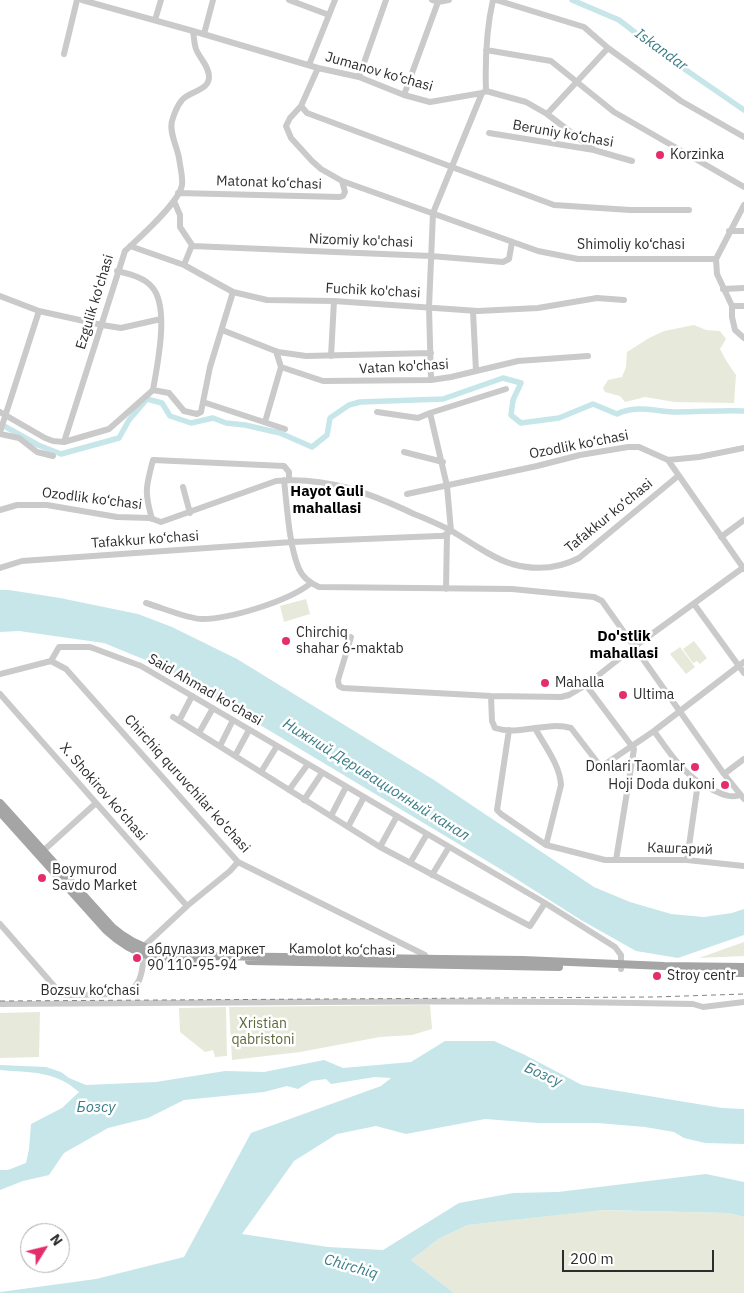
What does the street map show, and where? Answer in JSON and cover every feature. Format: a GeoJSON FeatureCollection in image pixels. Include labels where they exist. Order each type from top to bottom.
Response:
{"type":"FeatureCollection","features":[{"type":"Feature","properties":{"kind":"main road"},"geometry":{"type":"LineString","coordinates":[[0,802],[2,812],[44,851],[112,927],[143,951],[196,955],[427,959],[622,966],[744,967]]}},
{"type":"Feature","properties":{"kind":"main road","name":"Kamolot ko‘chasi"},"geometry":{"type":"LineString","coordinates":[[2,812],[106,930],[123,945],[173,960],[622,966],[744,973]]}},
{"type":"Feature","properties":{"kind":"street"},"geometry":{"type":"LineString","coordinates":[[64,54],[78,0]]}},
{"type":"Feature","properties":{"kind":"street","name":"Jumanov ko‘chasi"},"geometry":{"type":"LineString","coordinates":[[82,0],[318,68],[359,77],[404,95],[430,102],[484,92],[526,102],[547,114],[594,150]]}},
{"type":"Feature","properties":{"kind":"street"},"geometry":{"type":"LineString","coordinates":[[155,20],[161,0]]}},
{"type":"Feature","properties":{"kind":"street"},"geometry":{"type":"LineString","coordinates":[[204,34],[213,0]]}},
{"type":"Feature","properties":{"kind":"street"},"geometry":{"type":"LineString","coordinates":[[289,0],[329,15]]}},
{"type":"Feature","properties":{"kind":"street"},"geometry":{"type":"LineString","coordinates":[[309,65],[335,0]]}},
{"type":"Feature","properties":{"kind":"street"},"geometry":{"type":"LineString","coordinates":[[359,77],[386,0]]}},
{"type":"Feature","properties":{"kind":"street"},"geometry":{"type":"LineString","coordinates":[[404,95],[435,1],[449,0]]}},
{"type":"Feature","properties":{"kind":"street"},"geometry":{"type":"LineString","coordinates":[[431,380],[429,307],[433,213],[484,92],[487,26],[494,0],[584,28],[681,102],[744,137]]}},
{"type":"Feature","properties":{"kind":"street","name":"Ezgulik ko'chasi"},"geometry":{"type":"LineString","coordinates":[[64,442],[125,250],[144,234],[174,201],[182,186],[179,158],[171,123],[175,110],[181,100],[188,94],[203,88],[208,83],[209,76],[206,66],[197,51],[193,31]]}},
{"type":"Feature","properties":{"kind":"street"},"geometry":{"type":"LineString","coordinates":[[547,114],[608,48]]}},
{"type":"Feature","properties":{"kind":"street"},"geometry":{"type":"LineString","coordinates":[[486,50],[551,61],[614,112],[744,186]]}},
{"type":"Feature","properties":{"kind":"street"},"geometry":{"type":"LineString","coordinates":[[318,68],[301,106],[307,113],[554,205],[630,210],[689,210]]}},
{"type":"Feature","properties":{"kind":"street","name":"Shimoliy ko‘chasi"},"geometry":{"type":"LineString","coordinates":[[301,106],[290,118],[286,126],[288,133],[312,161],[321,169],[342,181],[538,251],[578,259],[716,258]]}},
{"type":"Feature","properties":{"kind":"street","name":"Beruniy ko‘chasi"},"geometry":{"type":"LineString","coordinates":[[489,133],[594,150],[632,161]]}},
{"type":"Feature","properties":{"kind":"street","name":"Matonat ko‘chasi"},"geometry":{"type":"LineString","coordinates":[[178,193],[340,197],[343,196],[344,192],[342,181]]}},
{"type":"Feature","properties":{"kind":"street"},"geometry":{"type":"LineString","coordinates":[[174,201],[180,215],[180,227],[192,246],[184,264]]}},
{"type":"Feature","properties":{"kind":"street"},"geometry":{"type":"LineString","coordinates":[[744,204],[716,258],[717,274],[732,306],[735,330],[744,338]]}},
{"type":"Feature","properties":{"kind":"street"},"geometry":{"type":"LineString","coordinates":[[729,231],[744,231]]}},
{"type":"Feature","properties":{"kind":"street","name":"Nizomiy ko'chasi"},"geometry":{"type":"LineString","coordinates":[[192,246],[430,256],[506,262],[511,254],[512,242]]}},
{"type":"Feature","properties":{"kind":"street","name":"Fuchik ko'chasi"},"geometry":{"type":"LineString","coordinates":[[130,246],[184,264],[234,292],[267,300],[334,301],[473,311],[538,308],[597,298],[624,300]]}},
{"type":"Feature","properties":{"kind":"street"},"geometry":{"type":"LineString","coordinates":[[3,414],[45,438],[64,442],[109,429],[153,390],[161,319],[158,295],[144,280],[117,271]]}},
{"type":"Feature","properties":{"kind":"street"},"geometry":{"type":"LineString","coordinates":[[723,289],[744,288]]}},
{"type":"Feature","properties":{"kind":"street"},"geometry":{"type":"LineString","coordinates":[[153,390],[170,393],[184,411],[197,414],[201,412],[210,367],[234,292]]}},
{"type":"Feature","properties":{"kind":"street"},"geometry":{"type":"LineString","coordinates":[[0,296],[39,311],[122,328],[161,319]]}},
{"type":"Feature","properties":{"kind":"street"},"geometry":{"type":"LineString","coordinates":[[331,356],[334,301]]}},
{"type":"Feature","properties":{"kind":"street"},"geometry":{"type":"LineString","coordinates":[[732,306],[744,306]]}},
{"type":"Feature","properties":{"kind":"street"},"geometry":{"type":"LineString","coordinates":[[39,311],[3,414],[0,433],[19,438],[37,452],[53,456]]}},
{"type":"Feature","properties":{"kind":"street"},"geometry":{"type":"LineString","coordinates":[[473,311],[476,371]]}},
{"type":"Feature","properties":{"kind":"street","name":"Vatan ko'chasi"},"geometry":{"type":"LineString","coordinates":[[222,330],[276,351],[306,356],[430,353]]}},
{"type":"Feature","properties":{"kind":"street"},"geometry":{"type":"LineString","coordinates":[[265,422],[281,367],[276,351]]}},
{"type":"Feature","properties":{"kind":"street","name":"Vatan ko'chasi"},"geometry":{"type":"LineString","coordinates":[[281,367],[323,382],[431,380],[518,362],[588,356]]}},
{"type":"Feature","properties":{"kind":"street"},"geometry":{"type":"LineString","coordinates":[[377,412],[418,418],[506,389]]}},
{"type":"Feature","properties":{"kind":"street"},"geometry":{"type":"LineString","coordinates":[[203,402],[285,430]]}},
{"type":"Feature","properties":{"kind":"street"},"geometry":{"type":"LineString","coordinates":[[430,413],[443,462],[447,486],[449,532],[446,589]]}},
{"type":"Feature","properties":{"kind":"street","name":"Ozodlik ko‘chasi"},"geometry":{"type":"LineString","coordinates":[[407,494],[580,455],[628,447],[638,447],[668,460],[699,457],[744,448]]}},
{"type":"Feature","properties":{"kind":"street"},"geometry":{"type":"LineString","coordinates":[[404,452],[443,462]]}},
{"type":"Feature","properties":{"kind":"street","name":"Ozodlik ko‘chasi"},"geometry":{"type":"LineString","coordinates":[[152,519],[146,500],[146,488],[153,460],[284,466],[289,472],[287,480]]}},
{"type":"Feature","properties":{"kind":"street"},"geometry":{"type":"LineString","coordinates":[[351,637],[338,680],[339,686],[343,688],[491,696],[561,697],[578,691],[634,647],[744,568],[668,460]]}},
{"type":"Feature","properties":{"kind":"street","name":"Tafakkur ko‘chasi"},"geometry":{"type":"LineString","coordinates":[[0,568],[22,561],[292,542],[438,536],[449,532],[512,564],[534,567],[561,566],[579,558],[678,476]]}},
{"type":"Feature","properties":{"kind":"street"},"geometry":{"type":"LineString","coordinates":[[287,480],[292,542],[300,570],[311,583],[319,587],[512,589],[594,597],[602,601],[742,797]]}},
{"type":"Feature","properties":{"kind":"street","name":"Ozodlik ko‘chasi"},"geometry":{"type":"LineString","coordinates":[[0,510],[17,505],[47,505],[117,517],[152,519],[162,522],[255,488],[287,480],[329,483],[358,490],[382,499],[449,532]]}},
{"type":"Feature","properties":{"kind":"street"},"geometry":{"type":"LineString","coordinates":[[183,487],[190,513]]}},
{"type":"Feature","properties":{"kind":"street"},"geometry":{"type":"LineString","coordinates":[[721,537],[744,520]]}},
{"type":"Feature","properties":{"kind":"street"},"geometry":{"type":"LineString","coordinates":[[146,603],[200,619],[233,615],[288,597],[302,591],[311,583]]}},
{"type":"Feature","properties":{"kind":"street"},"geometry":{"type":"LineString","coordinates":[[694,604],[742,664],[744,673]]}},
{"type":"Feature","properties":{"kind":"street","name":"Said Ahmad ko‘chasi"},"geometry":{"type":"LineString","coordinates":[[0,674],[51,661],[59,647],[90,647],[141,666],[545,903],[615,947],[622,955],[622,966]]}},
{"type":"Feature","properties":{"kind":"street","name":"Chirchiq quruvchilar ko'chasi"},"geometry":{"type":"LineString","coordinates":[[51,661],[66,668],[238,862],[425,955],[427,959]]}},
{"type":"Feature","properties":{"kind":"street"},"geometry":{"type":"LineString","coordinates":[[491,696],[492,721],[495,728],[509,730],[560,726],[572,728],[601,767],[654,731],[742,664]]}},
{"type":"Feature","properties":{"kind":"street"},"geometry":{"type":"LineString","coordinates":[[586,685],[634,749],[616,860]]}},
{"type":"Feature","properties":{"kind":"street","name":"X. Shokirov ko‘chasi"},"geometry":{"type":"LineString","coordinates":[[0,694],[187,906]]}},
{"type":"Feature","properties":{"kind":"street"},"geometry":{"type":"LineString","coordinates":[[192,696],[176,719],[380,847],[530,926],[545,903]]}},
{"type":"Feature","properties":{"kind":"street"},"geometry":{"type":"LineString","coordinates":[[199,733],[213,708]]}},
{"type":"Feature","properties":{"kind":"street"},"geometry":{"type":"LineString","coordinates":[[220,746],[233,720]]}},
{"type":"Feature","properties":{"kind":"street"},"geometry":{"type":"LineString","coordinates":[[535,728],[556,766],[561,785],[546,845]]}},
{"type":"Feature","properties":{"kind":"street"},"geometry":{"type":"LineString","coordinates":[[235,756],[250,730]]}},
{"type":"Feature","properties":{"kind":"street","name":"Кашгарий"},"geometry":{"type":"LineString","coordinates":[[509,730],[498,812],[546,845],[605,860],[687,860],[744,866]]}},
{"type":"Feature","properties":{"kind":"street"},"geometry":{"type":"LineString","coordinates":[[654,731],[670,755],[698,784],[724,795],[742,797]]}},
{"type":"Feature","properties":{"kind":"street"},"geometry":{"type":"LineString","coordinates":[[260,772],[277,746]]}},
{"type":"Feature","properties":{"kind":"street"},"geometry":{"type":"LineString","coordinates":[[724,774],[744,759]]}},
{"type":"Feature","properties":{"kind":"street"},"geometry":{"type":"LineString","coordinates":[[289,790],[308,764]]}},
{"type":"Feature","properties":{"kind":"street"},"geometry":{"type":"LineString","coordinates":[[304,800],[322,773]]}},
{"type":"Feature","properties":{"kind":"street"},"geometry":{"type":"LineString","coordinates":[[687,860],[698,784]]}},
{"type":"Feature","properties":{"kind":"street"},"geometry":{"type":"LineString","coordinates":[[331,816],[346,787]]}},
{"type":"Feature","properties":{"kind":"street"},"geometry":{"type":"LineString","coordinates":[[348,827],[364,797]]}},
{"type":"Feature","properties":{"kind":"street"},"geometry":{"type":"LineString","coordinates":[[44,851],[96,803]]}},
{"type":"Feature","properties":{"kind":"street"},"geometry":{"type":"LineString","coordinates":[[380,847],[397,816]]}},
{"type":"Feature","properties":{"kind":"street"},"geometry":{"type":"LineString","coordinates":[[410,863],[427,834]]}},
{"type":"Feature","properties":{"kind":"street"},"geometry":{"type":"LineString","coordinates":[[432,875],[449,847]]}},
{"type":"Feature","properties":{"kind":"street"},"geometry":{"type":"LineString","coordinates":[[0,924],[61,994],[128,992],[140,982],[143,951],[187,906],[230,871],[238,862]]}},
{"type":"Feature","properties":{"kind":"street","name":"Bozsuv ko‘chasi"},"geometry":{"type":"LineString","coordinates":[[0,1004],[575,1002],[692,1004],[703,1007],[744,1002]]}},
{"type":"Feature","properties":{"kind":"green space"},"geometry":{"type":"Polygon","coordinates":[[[694,325],[706,330],[720,331],[726,339],[720,349],[736,375],[734,403],[674,402],[645,397],[625,402],[620,396],[605,392],[603,388],[608,380],[622,377],[626,367],[627,352],[664,331],[694,325]]]}},
{"type":"Feature","properties":{"kind":"green space"},"geometry":{"type":"Polygon","coordinates":[[[306,599],[310,614],[284,622],[280,606],[306,599]]]}},
{"type":"Feature","properties":{"kind":"green space"},"geometry":{"type":"Polygon","coordinates":[[[694,641],[707,658],[700,664],[697,661],[693,663],[683,649],[694,641]]]}},
{"type":"Feature","properties":{"kind":"green space"},"geometry":{"type":"Polygon","coordinates":[[[680,647],[695,667],[686,674],[670,654],[680,647]]]}},
{"type":"Feature","properties":{"kind":"green space"},"geometry":{"type":"Polygon","coordinates":[[[744,942],[744,956],[699,958],[744,942]]]}},
{"type":"Feature","properties":{"kind":"green space","name":"Xristian qabristoni"},"geometry":{"type":"Polygon","coordinates":[[[430,1005],[432,1029],[412,1035],[380,1037],[300,1052],[232,1060],[229,1007],[430,1005]]]}},
{"type":"Feature","properties":{"kind":"green space"},"geometry":{"type":"Polygon","coordinates":[[[226,1007],[227,1056],[215,1057],[213,1050],[205,1052],[180,1032],[179,1008],[226,1007]]]}},
{"type":"Feature","properties":{"kind":"green space"},"geometry":{"type":"Polygon","coordinates":[[[40,1012],[39,1057],[0,1058],[0,1013],[40,1012]]]}},
{"type":"Feature","properties":{"kind":"green space"},"geometry":{"type":"Polygon","coordinates":[[[598,1210],[728,1213],[744,1217],[744,1293],[454,1293],[411,1260],[440,1238],[468,1225],[598,1210]]]}},
{"type":"Feature","properties":{"kind":"water","name":"Нижний Деривационный канал"},"geometry":{"type":"Polygon","coordinates":[[[0,590],[60,598],[138,614],[172,627],[237,659],[434,780],[594,887],[630,902],[671,914],[704,917],[732,913],[744,909],[744,935],[678,958],[636,951],[581,920],[507,873],[165,668],[104,643],[19,631],[0,632],[0,590]]]}},
{"type":"Feature","properties":{"kind":"water"},"geometry":{"type":"Polygon","coordinates":[[[445,1041],[494,1041],[582,1085],[722,1108],[744,1109],[744,1144],[705,1143],[684,1138],[674,1132],[645,1127],[597,1123],[538,1123],[485,1119],[406,1134],[376,1126],[337,1134],[294,1161],[242,1234],[328,1247],[383,1250],[459,1203],[513,1193],[558,1192],[706,1174],[744,1182],[744,1217],[728,1213],[602,1210],[468,1225],[440,1238],[411,1260],[454,1293],[0,1293],[96,1279],[184,1257],[251,1133],[381,1086],[391,1078],[375,1077],[331,1084],[326,1079],[311,1081],[298,1089],[287,1086],[264,1092],[184,1100],[148,1118],[108,1128],[64,1153],[49,1175],[23,1181],[0,1190],[0,1170],[8,1170],[26,1163],[31,1124],[62,1108],[79,1092],[70,1085],[51,1076],[32,1072],[0,1070],[0,1065],[46,1067],[61,1072],[69,1078],[86,1085],[156,1082],[225,1071],[264,1072],[324,1060],[343,1068],[411,1062],[445,1041]]]}},
{"type":"Feature","properties":{"kind":"waterway","name":"Iskandar"},"geometry":{"type":"LineString","coordinates":[[572,0],[619,20],[667,57],[744,110]]}},
{"type":"Feature","properties":{"kind":"waterway"},"geometry":{"type":"LineString","coordinates":[[6,427],[38,445],[61,454],[119,438],[129,420],[147,399],[162,403],[170,416],[191,423],[213,418],[226,423],[280,433],[312,447],[327,435],[330,418],[349,405],[360,402],[443,399],[503,378],[521,383],[513,400],[511,415],[521,423],[559,418],[593,404],[617,414],[632,409],[678,412],[744,411]]}},
{"type":"Feature","properties":{"kind":"railway"},"geometry":{"type":"LineString","coordinates":[[0,1001],[655,997],[744,994]]}},
{"type":"Feature","properties":{"kind":"place","name":"Korzinka"},"geometry":{"type":"Point","coordinates":[660,155]}},
{"type":"Feature","properties":{"kind":"place","name":"Chirchiq shahar 6-maktab"},"geometry":{"type":"Point","coordinates":[286,641]}},
{"type":"Feature","properties":{"kind":"place","name":"Mahalla"},"geometry":{"type":"Point","coordinates":[545,683]}},
{"type":"Feature","properties":{"kind":"place","name":"Ultima"},"geometry":{"type":"Point","coordinates":[623,695]}},
{"type":"Feature","properties":{"kind":"place","name":"Donlari Taomlar"},"geometry":{"type":"Point","coordinates":[695,767]}},
{"type":"Feature","properties":{"kind":"place","name":"Hoji Doda dukoni"},"geometry":{"type":"Point","coordinates":[725,785]}},
{"type":"Feature","properties":{"kind":"place","name":"Boymurod Savdo Market"},"geometry":{"type":"Point","coordinates":[42,878]}},
{"type":"Feature","properties":{"kind":"place","name":"абдулазиз маркет 90 110-95-94"},"geometry":{"type":"Point","coordinates":[137,958]}},
{"type":"Feature","properties":{"kind":"place","name":"Stroy centr"},"geometry":{"type":"Point","coordinates":[657,976]}},
{"type":"Feature","properties":{"kind":"district","name":"Hayot Guli mahallasi"},"geometry":{"type":"Point","coordinates":[327,500]}},
{"type":"Feature","properties":{"kind":"district","name":"Do'stlik mahallasi"},"geometry":{"type":"Point","coordinates":[624,646]}},
{"type":"Feature","properties":{"kind":"water label","name":"Бозсу"},"geometry":{"type":"Point","coordinates":[543,1075]}},
{"type":"Feature","properties":{"kind":"water label","name":"Бозсу"},"geometry":{"type":"Point","coordinates":[96,1108]}},
{"type":"Feature","properties":{"kind":"water label","name":"Chirchiq"},"geometry":{"type":"Point","coordinates":[351,1267]}}]}
